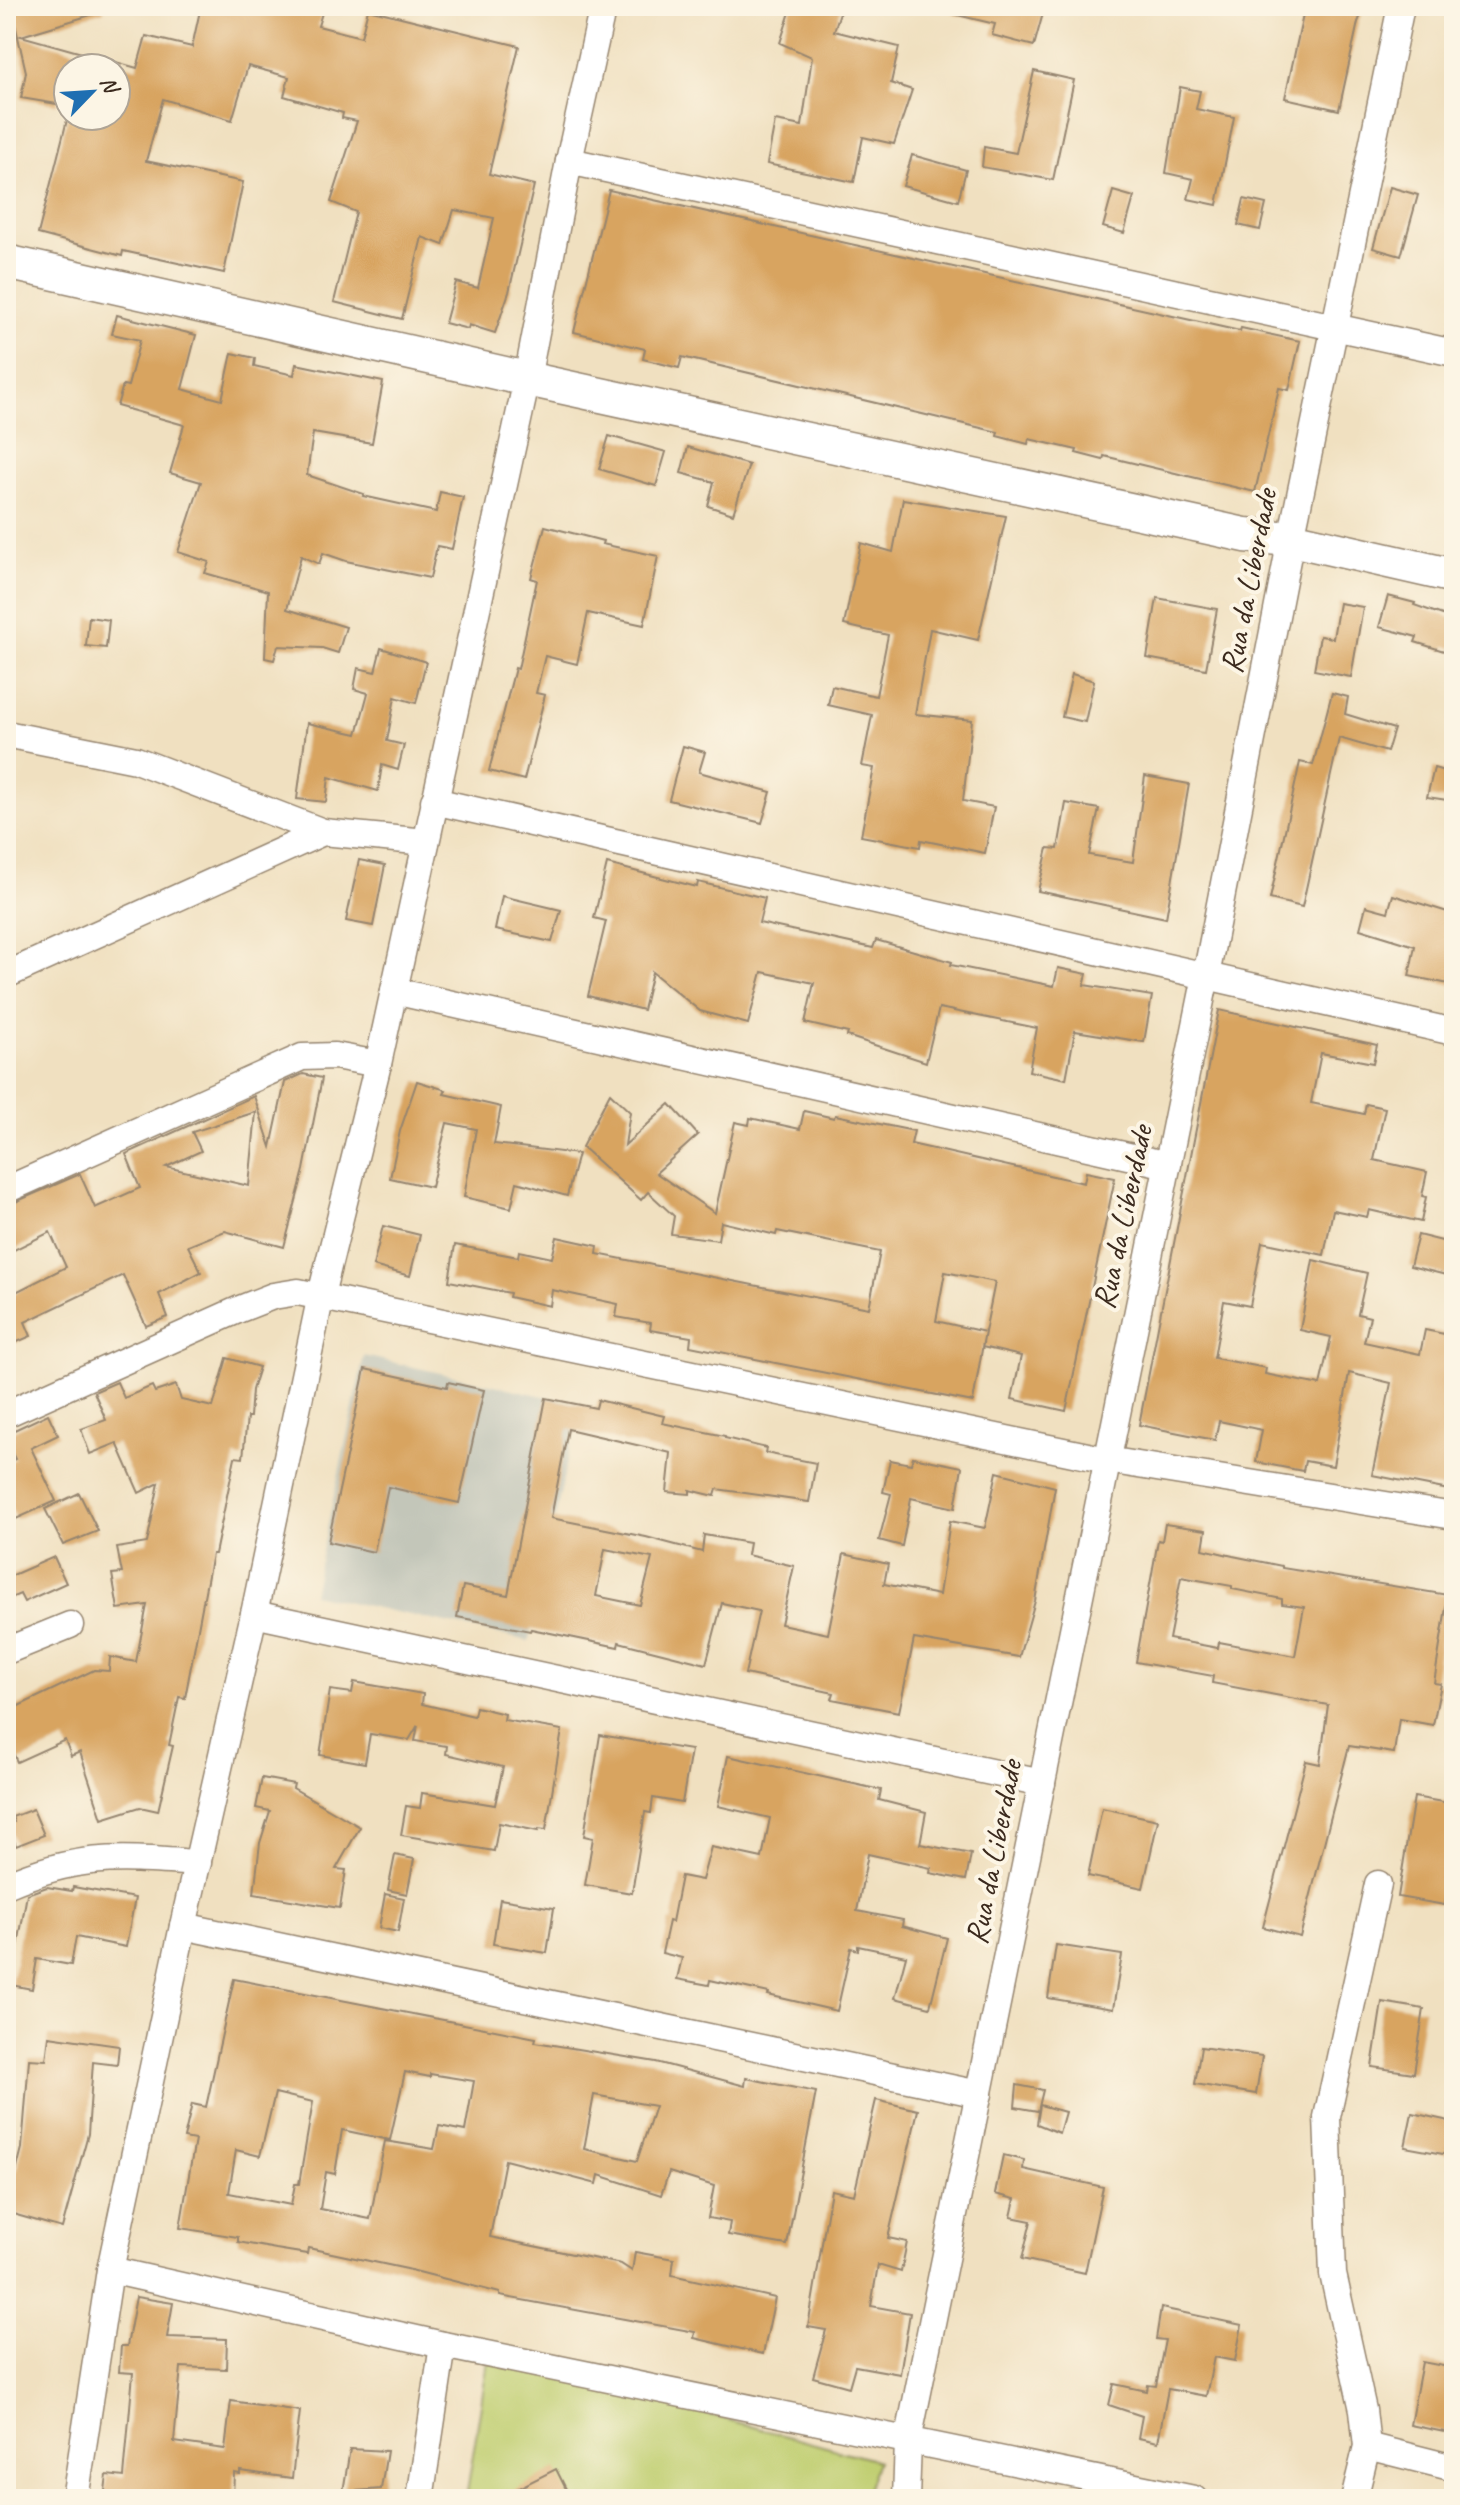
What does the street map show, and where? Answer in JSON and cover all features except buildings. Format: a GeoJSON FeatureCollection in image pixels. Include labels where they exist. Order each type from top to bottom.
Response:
{"type":"FeatureCollection","features":[{"type":"Feature","properties":{"kind":"main road"},"geometry":{"type":"LineString","coordinates":[[6,262],[1245,535],[1291,539],[1454,576]]}},
{"type":"Feature","properties":{"kind":"street"},"geometry":{"type":"LineString","coordinates":[[75,2499],[110,2270],[321,1295],[394,991],[527,379],[603,6]]}},
{"type":"Feature","properties":{"kind":"street","name":"Rua da Liberdade"},"geometry":{"type":"LineString","coordinates":[[906,2499],[908,2441],[1401,6]]}},
{"type":"Feature","properties":{"kind":"street"},"geometry":{"type":"LineString","coordinates":[[569,161],[1454,353]]}},
{"type":"Feature","properties":{"kind":"street"},"geometry":{"type":"LineString","coordinates":[[6,734],[136,760],[323,832],[426,842]]}},
{"type":"Feature","properties":{"kind":"street"},"geometry":{"type":"LineString","coordinates":[[434,801],[1454,1032]]}},
{"type":"Feature","properties":{"kind":"street"},"geometry":{"type":"LineString","coordinates":[[6,975],[323,832]]}},
{"type":"Feature","properties":{"kind":"street"},"geometry":{"type":"LineString","coordinates":[[394,991],[1168,1165]]}},
{"type":"Feature","properties":{"kind":"street"},"geometry":{"type":"LineString","coordinates":[[6,1190],[302,1057],[335,1056],[378,1064]]}},
{"type":"Feature","properties":{"kind":"street"},"geometry":{"type":"LineString","coordinates":[[6,1414],[262,1300],[298,1292],[1107,1460],[1454,1516]]}},
{"type":"Feature","properties":{"kind":"street"},"geometry":{"type":"LineString","coordinates":[[254,1614],[1042,1783]]}},
{"type":"Feature","properties":{"kind":"street"},"geometry":{"type":"LineString","coordinates":[[6,1651],[70,1625]]}},
{"type":"Feature","properties":{"kind":"street"},"geometry":{"type":"LineString","coordinates":[[6,1885],[39,1871],[96,1859],[198,1863]]}},
{"type":"Feature","properties":{"kind":"street"},"geometry":{"type":"LineString","coordinates":[[1354,2499],[1367,2446],[1363,2410],[1333,2274],[1327,2117],[1378,1884]]}},
{"type":"Feature","properties":{"kind":"street"},"geometry":{"type":"LineString","coordinates":[[183,1926],[979,2094]]}},
{"type":"Feature","properties":{"kind":"street"},"geometry":{"type":"LineString","coordinates":[[110,2270],[443,2345],[908,2441],[1151,2495],[1194,2499]]}},
{"type":"Feature","properties":{"kind":"street"},"geometry":{"type":"LineString","coordinates":[[420,2499],[443,2345]]}},
{"type":"Feature","properties":{"kind":"street"},"geometry":{"type":"LineString","coordinates":[[1367,2446],[1454,2468]]}},
{"type":"Feature","properties":{"kind":"shaded area"},"geometry":{"type":"Polygon","coordinates":[[[364,1356],[579,1404],[529,1641],[313,1594],[364,1356]]]}},
{"type":"Feature","properties":{"kind":"green space"},"geometry":{"type":"Polygon","coordinates":[[[489,2354],[877,2461],[864,2499],[466,2499],[489,2354]]]}}]}
